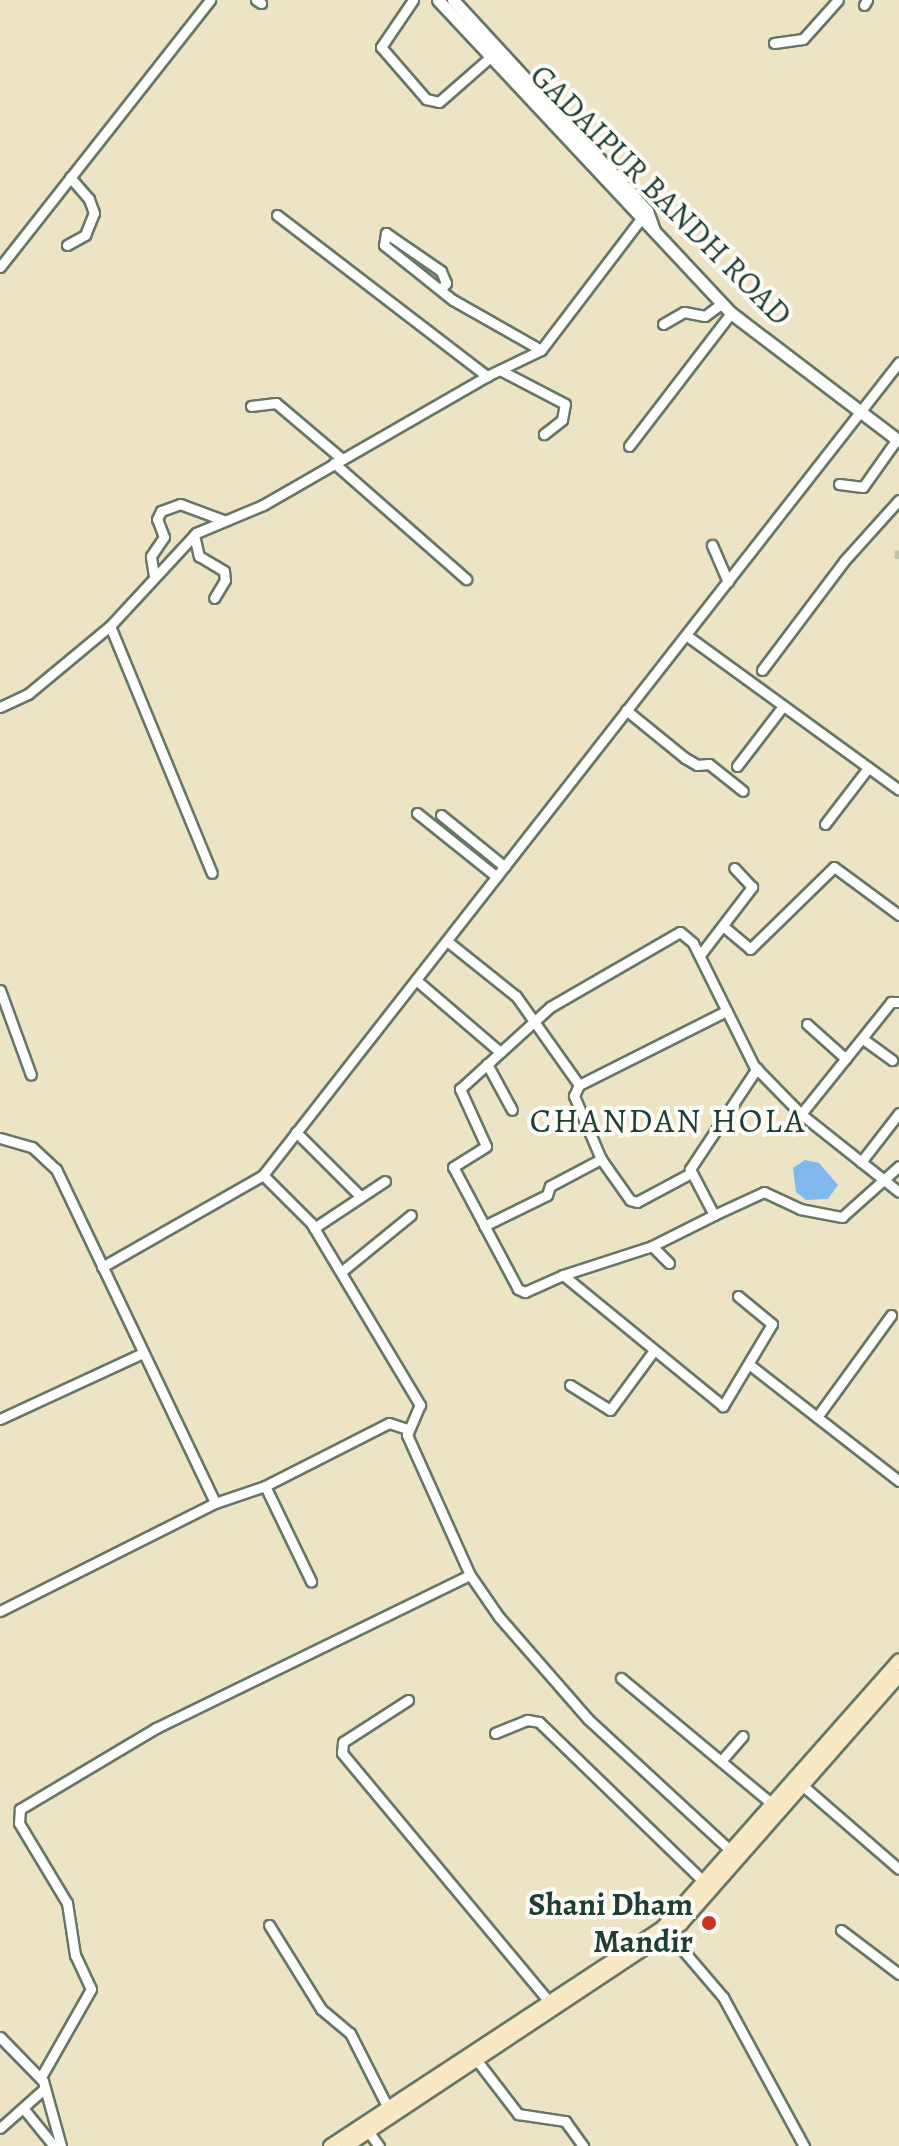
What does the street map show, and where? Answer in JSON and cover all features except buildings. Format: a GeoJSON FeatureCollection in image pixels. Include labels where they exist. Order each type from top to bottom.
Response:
{"type":"FeatureCollection","features":[{"type":"Feature","properties":{"kind":"main road"},"geometry":{"type":"LineString","coordinates":[[330,2146],[547,1999],[666,1931],[704,1882],[899,1660]]}},
{"type":"Feature","properties":{"kind":"main road"},"geometry":{"type":"LineString","coordinates":[[347,2146],[666,1931],[899,1676]]}},
{"type":"Feature","properties":{"kind":"street"},"geometry":{"type":"LineString","coordinates":[[0,267],[210,0]]}},
{"type":"Feature","properties":{"kind":"street"},"geometry":{"type":"LineString","coordinates":[[413,0],[381,47],[426,99],[439,102],[489,58]]}},
{"type":"Feature","properties":{"kind":"street","name":"GADAIPUR BANDH ROAD"},"geometry":{"type":"LineString","coordinates":[[438,0],[640,220],[654,230],[731,313],[898,440]]}},
{"type":"Feature","properties":{"kind":"street"},"geometry":{"type":"LineString","coordinates":[[453,0],[647,211],[654,230]]}},
{"type":"Feature","properties":{"kind":"street"},"geometry":{"type":"LineString","coordinates":[[774,43],[803,39],[838,0]]}},
{"type":"Feature","properties":{"kind":"street"},"geometry":{"type":"LineString","coordinates":[[67,245],[85,235],[94,213],[89,199],[70,177]]}},
{"type":"Feature","properties":{"kind":"street"},"geometry":{"type":"LineString","coordinates":[[277,215],[487,376]]}},
{"type":"Feature","properties":{"kind":"street"},"geometry":{"type":"LineString","coordinates":[[0,707],[28,694],[110,626],[194,535],[263,505],[487,376],[541,350],[640,220]]}},
{"type":"Feature","properties":{"kind":"street"},"geometry":{"type":"LineString","coordinates":[[441,289],[446,283],[441,271],[386,233],[384,245],[441,289],[541,350]]}},
{"type":"Feature","properties":{"kind":"street"},"geometry":{"type":"LineString","coordinates":[[663,324],[684,312],[705,316],[722,303]]}},
{"type":"Feature","properties":{"kind":"street"},"geometry":{"type":"LineString","coordinates":[[629,446],[731,313]]}},
{"type":"Feature","properties":{"kind":"street"},"geometry":{"type":"LineString","coordinates":[[102,1267],[263,1175],[899,362]]}},
{"type":"Feature","properties":{"kind":"street"},"geometry":{"type":"LineString","coordinates":[[500,370],[565,404],[562,420],[544,434]]}},
{"type":"Feature","properties":{"kind":"street"},"geometry":{"type":"LineString","coordinates":[[251,406],[276,403],[466,579]]}},
{"type":"Feature","properties":{"kind":"street"},"geometry":{"type":"LineString","coordinates":[[839,484],[863,487],[898,440]]}},
{"type":"Feature","properties":{"kind":"street"},"geometry":{"type":"LineString","coordinates":[[762,670],[844,561],[899,500]]}},
{"type":"Feature","properties":{"kind":"street"},"geometry":{"type":"LineString","coordinates":[[154,576],[151,556],[164,537],[157,519],[161,511],[180,504],[223,520]]}},
{"type":"Feature","properties":{"kind":"street"},"geometry":{"type":"LineString","coordinates":[[194,535],[199,556],[224,571],[225,580],[214,598]]}},
{"type":"Feature","properties":{"kind":"street"},"geometry":{"type":"LineString","coordinates":[[712,545],[728,582]]}},
{"type":"Feature","properties":{"kind":"street"},"geometry":{"type":"LineString","coordinates":[[110,626],[212,873]]}},
{"type":"Feature","properties":{"kind":"street"},"geometry":{"type":"LineString","coordinates":[[686,635],[899,790]]}},
{"type":"Feature","properties":{"kind":"street"},"geometry":{"type":"LineString","coordinates":[[737,766],[783,706]]}},
{"type":"Feature","properties":{"kind":"street"},"geometry":{"type":"LineString","coordinates":[[626,710],[685,758],[697,765],[709,764],[743,791]]}},
{"type":"Feature","properties":{"kind":"street"},"geometry":{"type":"LineString","coordinates":[[825,824],[868,768]]}},
{"type":"Feature","properties":{"kind":"street"},"geometry":{"type":"LineString","coordinates":[[417,813],[497,877]]}},
{"type":"Feature","properties":{"kind":"street"},"geometry":{"type":"LineString","coordinates":[[441,815],[505,867]]}},
{"type":"Feature","properties":{"kind":"street"},"geometry":{"type":"LineString","coordinates":[[723,926],[750,949],[834,867],[896,912],[899,900]]}},
{"type":"Feature","properties":{"kind":"street"},"geometry":{"type":"LineString","coordinates":[[700,955],[752,887],[734,868]]}},
{"type":"Feature","properties":{"kind":"street"},"geometry":{"type":"LineString","coordinates":[[899,1166],[886,1182],[836,1218],[764,1192],[652,1246],[522,1292],[453,1167],[486,1146],[460,1089],[554,1004],[680,932],[691,939],[757,1068],[801,1114],[886,1182],[899,1192]]}},
{"type":"Feature","properties":{"kind":"street"},"geometry":{"type":"LineString","coordinates":[[447,941],[536,1019],[579,1085]]}},
{"type":"Feature","properties":{"kind":"street"},"geometry":{"type":"LineString","coordinates":[[416,980],[500,1052]]}},
{"type":"Feature","properties":{"kind":"street"},"geometry":{"type":"LineString","coordinates":[[0,990],[31,1075]]}},
{"type":"Feature","properties":{"kind":"street"},"geometry":{"type":"LineString","coordinates":[[801,1114],[891,1002],[899,1002]]}},
{"type":"Feature","properties":{"kind":"street"},"geometry":{"type":"LineString","coordinates":[[726,1011],[579,1085],[574,1096],[601,1159],[626,1197],[637,1202],[691,1173],[757,1068]]}},
{"type":"Feature","properties":{"kind":"street"},"geometry":{"type":"LineString","coordinates":[[807,1024],[846,1059]]}},
{"type":"Feature","properties":{"kind":"street"},"geometry":{"type":"LineString","coordinates":[[863,1039],[892,1060]]}},
{"type":"Feature","properties":{"kind":"street"},"geometry":{"type":"LineString","coordinates":[[487,1064],[512,1110]]}},
{"type":"Feature","properties":{"kind":"street"},"geometry":{"type":"LineString","coordinates":[[861,1162],[899,1113]]}},
{"type":"Feature","properties":{"kind":"street"},"geometry":{"type":"LineString","coordinates":[[296,1132],[360,1196]]}},
{"type":"Feature","properties":{"kind":"street"},"geometry":{"type":"LineString","coordinates":[[0,1138],[19,1141],[47,1158],[215,1503]]}},
{"type":"Feature","properties":{"kind":"street"},"geometry":{"type":"LineString","coordinates":[[484,1226],[547,1195],[550,1186],[601,1159]]}},
{"type":"Feature","properties":{"kind":"street"},"geometry":{"type":"LineString","coordinates":[[691,1173],[714,1215]]}},
{"type":"Feature","properties":{"kind":"street"},"geometry":{"type":"LineString","coordinates":[[263,1175],[314,1228],[420,1405],[408,1429]]}},
{"type":"Feature","properties":{"kind":"street"},"geometry":{"type":"LineString","coordinates":[[314,1228],[385,1181]]}},
{"type":"Feature","properties":{"kind":"street"},"geometry":{"type":"LineString","coordinates":[[341,1272],[411,1215]]}},
{"type":"Feature","properties":{"kind":"street"},"geometry":{"type":"LineString","coordinates":[[652,1246],[669,1263]]}},
{"type":"Feature","properties":{"kind":"street"},"geometry":{"type":"LineString","coordinates":[[563,1275],[652,1353],[723,1406],[772,1324],[738,1296]]}},
{"type":"Feature","properties":{"kind":"street"},"geometry":{"type":"LineString","coordinates":[[817,1417],[891,1315]]}},
{"type":"Feature","properties":{"kind":"street"},"geometry":{"type":"LineString","coordinates":[[0,1419],[143,1353]]}},
{"type":"Feature","properties":{"kind":"street"},"geometry":{"type":"LineString","coordinates":[[570,1385],[610,1410],[652,1353]]}},
{"type":"Feature","properties":{"kind":"street"},"geometry":{"type":"LineString","coordinates":[[750,1365],[899,1481]]}},
{"type":"Feature","properties":{"kind":"street"},"geometry":{"type":"LineString","coordinates":[[0,1611],[215,1503],[265,1486],[389,1423],[408,1429],[470,1575],[499,1617],[588,1719],[731,1851]]}},
{"type":"Feature","properties":{"kind":"street"},"geometry":{"type":"LineString","coordinates":[[265,1486],[311,1581]]}},
{"type":"Feature","properties":{"kind":"street"},"geometry":{"type":"LineString","coordinates":[[41,2077],[91,1989],[75,1955],[67,1903],[19,1823],[20,1809],[156,1728],[470,1575]]}},
{"type":"Feature","properties":{"kind":"street"},"geometry":{"type":"LineString","coordinates":[[621,1678],[772,1804]]}},
{"type":"Feature","properties":{"kind":"street"},"geometry":{"type":"LineString","coordinates":[[408,1700],[340,1748],[547,1999]]}},
{"type":"Feature","properties":{"kind":"street"},"geometry":{"type":"LineString","coordinates":[[495,1733],[527,1720],[539,1722],[704,1882]]}},
{"type":"Feature","properties":{"kind":"street"},"geometry":{"type":"LineString","coordinates":[[721,1761],[743,1736]]}},
{"type":"Feature","properties":{"kind":"street"},"geometry":{"type":"LineString","coordinates":[[802,1785],[899,1869]]}},
{"type":"Feature","properties":{"kind":"street"},"geometry":{"type":"LineString","coordinates":[[269,1925],[321,2009],[350,2033],[387,2106]]}},
{"type":"Feature","properties":{"kind":"street"},"geometry":{"type":"LineString","coordinates":[[841,1930],[899,1974]]}},
{"type":"Feature","properties":{"kind":"street"},"geometry":{"type":"LineString","coordinates":[[666,1931],[723,1997],[804,2146]]}},
{"type":"Feature","properties":{"kind":"street"},"geometry":{"type":"LineString","coordinates":[[0,2037],[41,2077],[61,2146]]}},
{"type":"Feature","properties":{"kind":"street"},"geometry":{"type":"LineString","coordinates":[[475,2058],[518,2114],[565,2121],[583,2146]]}},
{"type":"Feature","properties":{"kind":"street"},"geometry":{"type":"LineString","coordinates":[[0,2128],[45,2088]]}},
{"type":"Feature","properties":{"kind":"street"},"geometry":{"type":"LineString","coordinates":[[23,2108],[54,2146]]}},
{"type":"Feature","properties":{"kind":"street"},"geometry":{"type":"LineString","coordinates":[[368,2131],[379,2146]]}},
{"type":"Feature","properties":{"kind":"water"},"geometry":{"type":"Polygon","coordinates":[[[805,1160],[819,1163],[838,1185],[828,1199],[806,1200],[796,1192],[793,1168],[805,1160]]]}},
{"type":"Feature","properties":{"kind":"tunnel"},"geometry":{"type":"LineString","coordinates":[[899,550],[899,562]]}},
{"type":"Feature","properties":{"kind":"place","name":"Shani Dham Mandir"},"geometry":{"type":"Point","coordinates":[709,1923]}},
{"type":"Feature","properties":{"kind":"district","name":"CHANDAN HOLA"},"geometry":{"type":"Point","coordinates":[668,1121]}}]}
